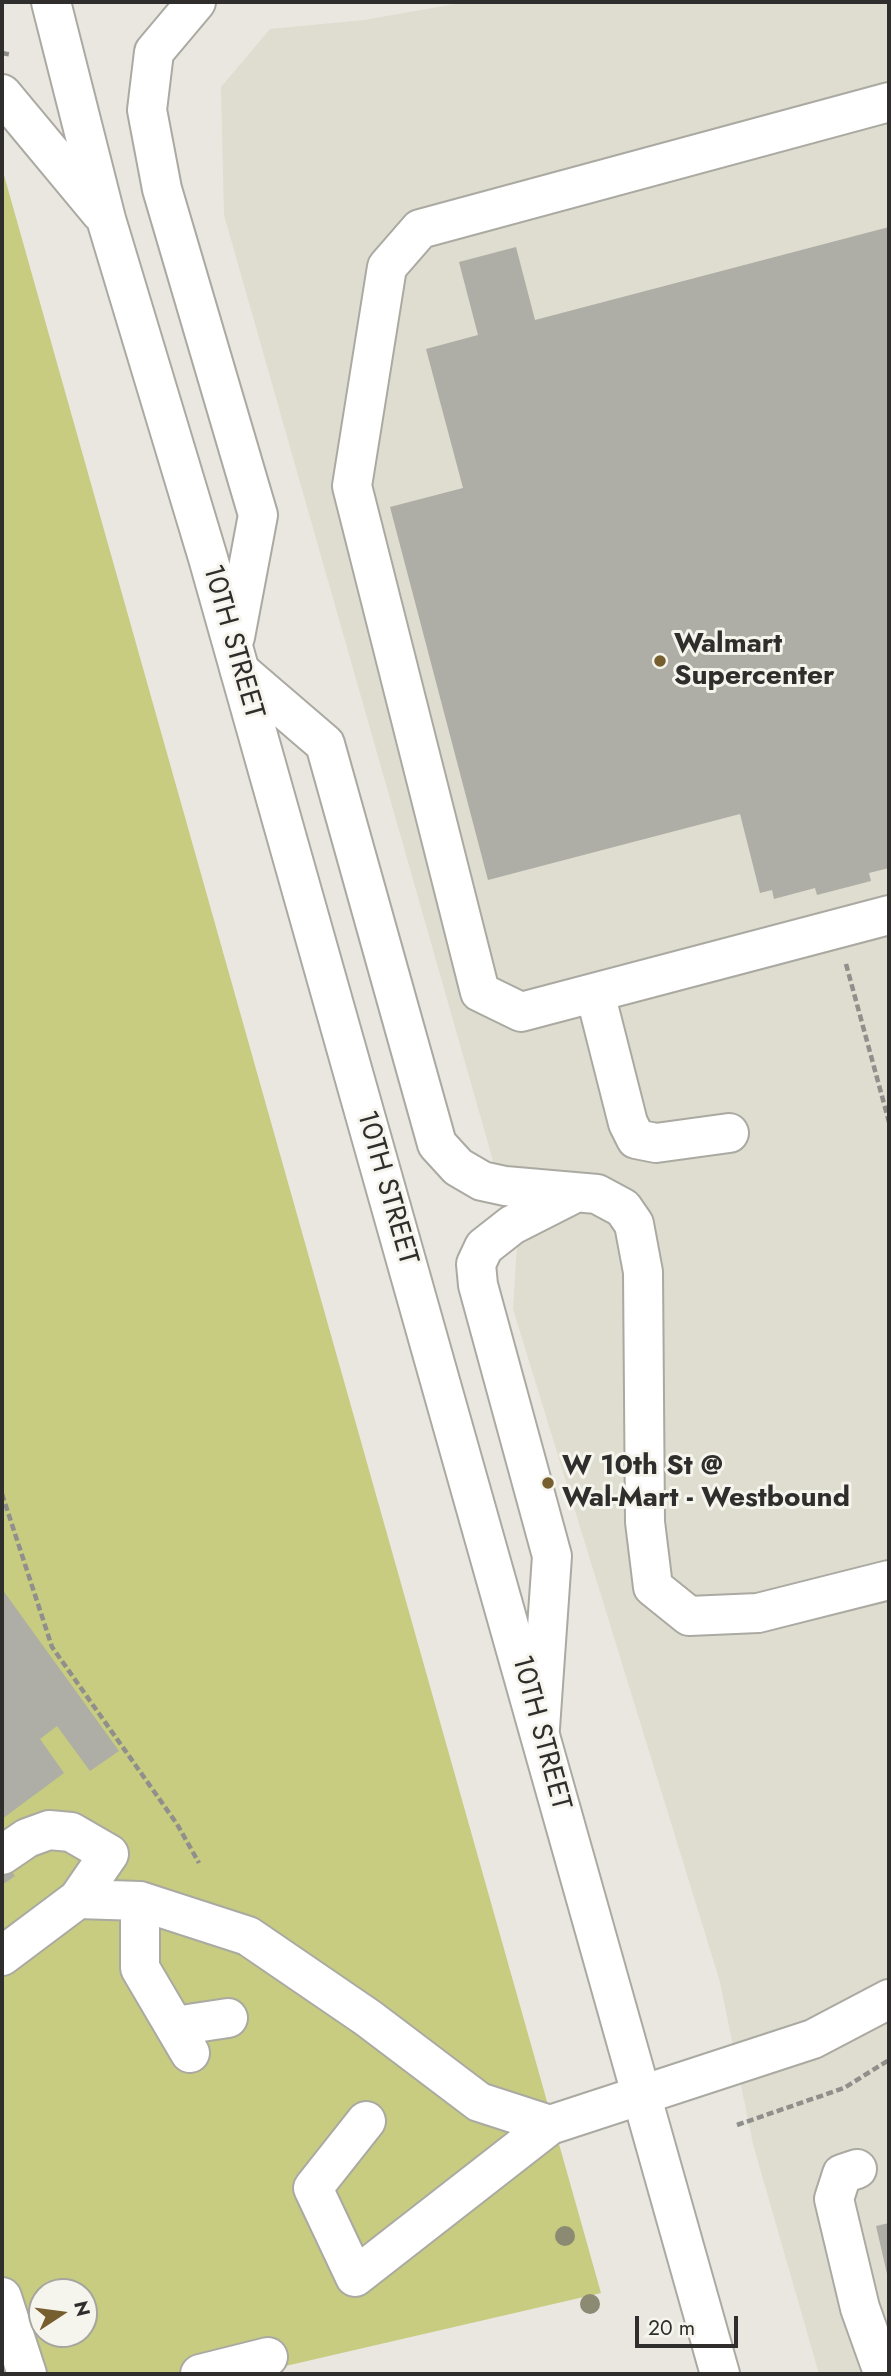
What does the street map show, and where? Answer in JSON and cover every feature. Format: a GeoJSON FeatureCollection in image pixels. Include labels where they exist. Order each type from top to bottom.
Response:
{"type":"FeatureCollection","features":[{"type":"Feature","properties":{"kind":"main road","name":"10TH STREET"},"geometry":{"type":"LineString","coordinates":[[51,2],[106,219],[236,659],[720,2374]]}},
{"type":"Feature","properties":{"kind":"main road"},"geometry":{"type":"LineString","coordinates":[[196,2],[154,52],[146,110],[162,188],[258,515],[236,659],[325,744],[437,1144],[458,1167],[482,1181],[597,1194],[623,1208],[634,1224],[640,1244],[643,1272],[645,1522],[653,1587],[689,1616],[758,1613],[889,1580]]}},
{"type":"Feature","properties":{"kind":"main road"},"geometry":{"type":"LineString","coordinates":[[2,94],[106,219]]}},
{"type":"Feature","properties":{"kind":"main road"},"geometry":{"type":"LineString","coordinates":[[889,102],[421,229],[387,267],[352,486],[480,992],[521,1012],[889,915]]}},
{"type":"Feature","properties":{"kind":"main road"},"geometry":{"type":"LineString","coordinates":[[594,993],[628,1123],[636,1139],[656,1143],[729,1133]]}},
{"type":"Feature","properties":{"kind":"main road"},"geometry":{"type":"LineString","coordinates":[[540,1731],[552,1556],[478,1285],[476,1264],[484,1247],[512,1225],[575,1193]]}},
{"type":"Feature","properties":{"kind":"main road"},"geometry":{"type":"LineString","coordinates":[[2,1855],[27,1838],[49,1830],[71,1832],[109,1854],[78,1899],[2,1955]]}},
{"type":"Feature","properties":{"kind":"main road"},"geometry":{"type":"LineString","coordinates":[[78,1899],[140,1901],[248,1936],[368,2018],[479,2102],[550,2125]]}},
{"type":"Feature","properties":{"kind":"main road"},"geometry":{"type":"LineString","coordinates":[[140,1901],[141,1968],[182,2040],[228,2018]]}},
{"type":"Feature","properties":{"kind":"main road"},"geometry":{"type":"LineString","coordinates":[[366,2121],[313,2188],[355,2277],[550,2125],[640,2093],[813,2039],[889,1999]]}},
{"type":"Feature","properties":{"kind":"main road"},"geometry":{"type":"LineString","coordinates":[[850,2171],[834,2200],[860,2308],[880,2364],[889,2369]]}},
{"type":"Feature","properties":{"kind":"main road"},"geometry":{"type":"LineString","coordinates":[[2,2297],[27,2374]]}},
{"type":"Feature","properties":{"kind":"main road"},"geometry":{"type":"LineString","coordinates":[[200,2374],[268,2357]]}},
{"type":"Feature","properties":{"kind":"path"},"geometry":{"type":"LineString","coordinates":[[2,53],[12,55]]}},
{"type":"Feature","properties":{"kind":"path"},"geometry":{"type":"LineString","coordinates":[[836,928],[889,1122]]}},
{"type":"Feature","properties":{"kind":"path"},"geometry":{"type":"LineString","coordinates":[[2,1494],[52,1647],[177,1824],[199,1863]]}},
{"type":"Feature","properties":{"kind":"path"},"geometry":{"type":"LineString","coordinates":[[737,2125],[844,2088],[889,2060]]}},
{"type":"Feature","properties":{"kind":"shaded area"},"geometry":{"type":"Polygon","coordinates":[[[467,2],[889,2],[889,2374],[819,2374],[753,2144],[720,1982],[513,1309],[517,1245],[224,215],[221,87],[270,29],[364,20],[467,2]]]}},
{"type":"Feature","properties":{"kind":"green space"},"geometry":{"type":"Polygon","coordinates":[[[2,168],[601,2293],[251,2374],[2,2374],[2,168]]]}},
{"type":"Feature","properties":{"kind":"building","name":"Walmart Supercenter"},"geometry":{"type":"Polygon","coordinates":[[[889,227],[889,868],[869,873],[871,881],[817,895],[815,888],[774,899],[772,890],[760,893],[740,814],[488,880],[390,507],[463,488],[426,349],[478,335],[459,262],[516,247],[535,320],[889,227]]]}},
{"type":"Feature","properties":{"kind":"building"},"geometry":{"type":"Polygon","coordinates":[[[2,1589],[119,1751],[90,1771],[57,1726],[40,1739],[64,1773],[2,1819],[2,1589]]]}},
{"type":"Feature","properties":{"kind":"building"},"geometry":{"type":"Polygon","coordinates":[[[2,1857],[15,1876],[2,1885],[2,1857]]]}},
{"type":"Feature","properties":{"kind":"building"},"geometry":{"type":"Polygon","coordinates":[[[889,2223],[889,2278],[888,2278],[876,2226],[889,2223]]]}},
{"type":"Feature","properties":{"kind":"place","name":"Walmart Supercenter"},"geometry":{"type":"Point","coordinates":[660,661]}},
{"type":"Feature","properties":{"kind":"place","name":"W 10th St @ Wal-Mart - Westbound"},"geometry":{"type":"Point","coordinates":[548,1483]}}]}
